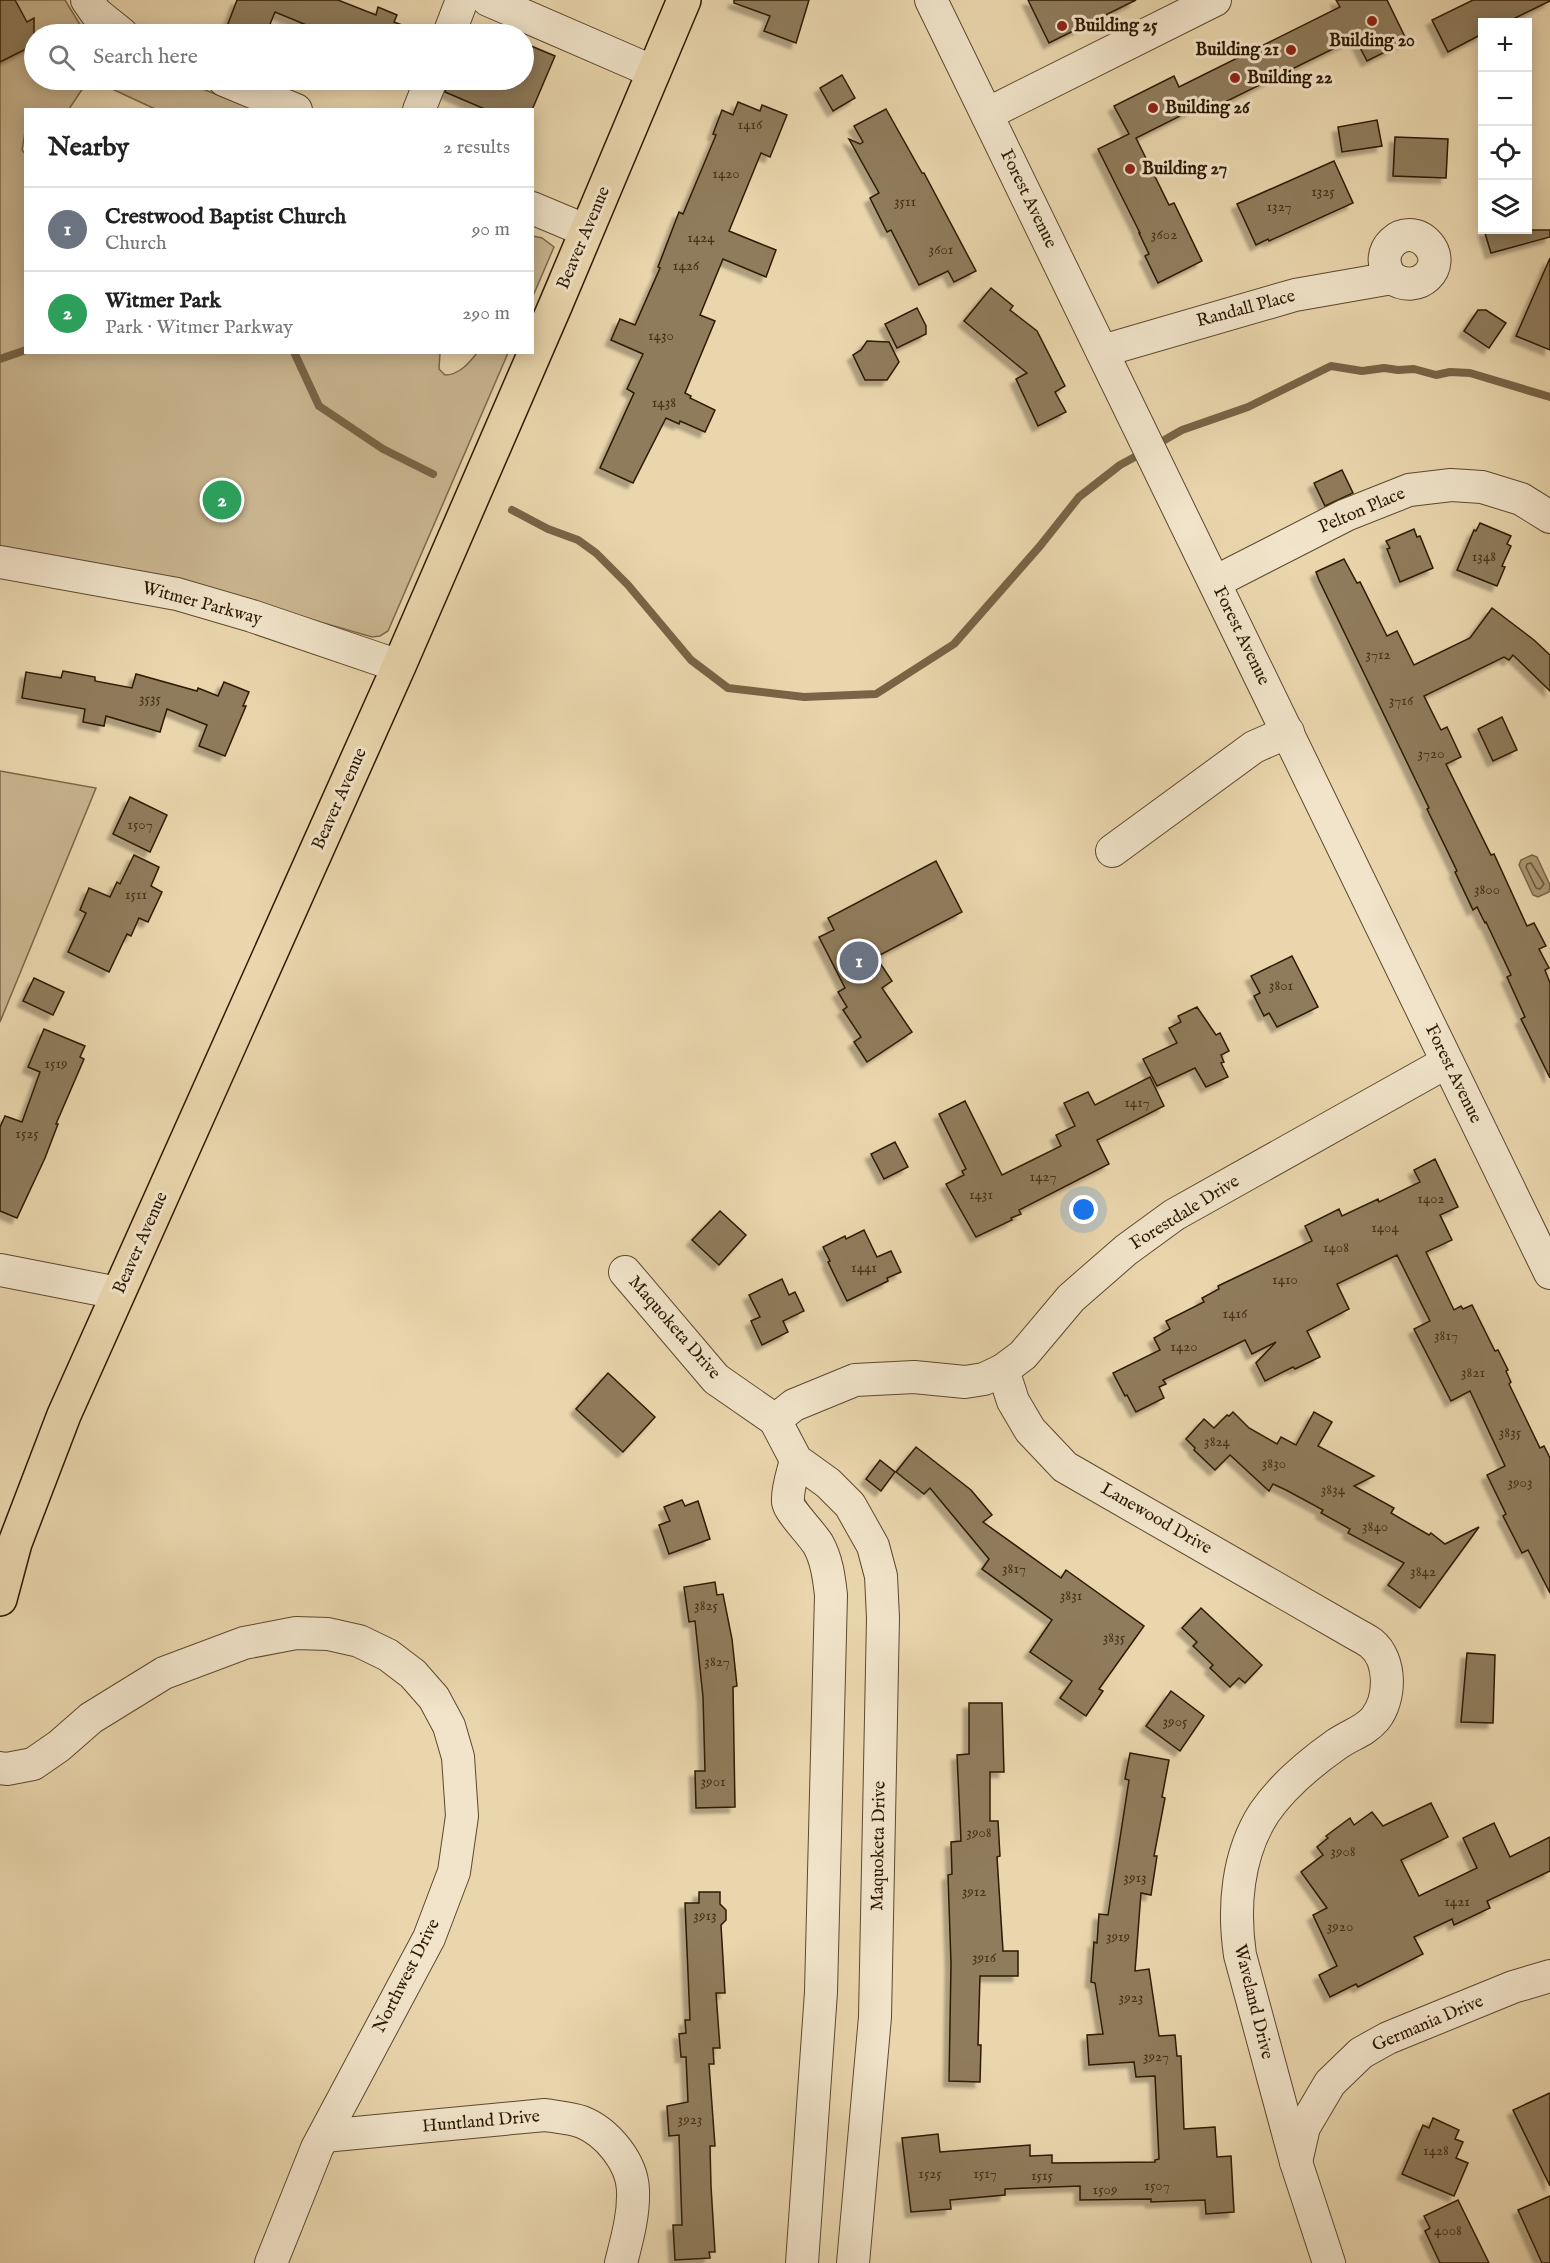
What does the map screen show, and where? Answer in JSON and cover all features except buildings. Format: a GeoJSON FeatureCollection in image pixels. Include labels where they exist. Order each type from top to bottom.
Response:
{"type":"FeatureCollection","features":[{"type":"Feature","properties":{"kind":"main road","name":"Beaver Avenue"},"geometry":{"type":"LineString","coordinates":[[534,354],[684,0]]}},
{"type":"Feature","properties":{"kind":"main road","name":"Beaver Avenue"},"geometry":{"type":"LineString","coordinates":[[0,1599],[8,1546],[64,1415],[399,666],[534,354]]}},
{"type":"Feature","properties":{"kind":"street"},"geometry":{"type":"LineString","coordinates":[[87,0],[96,13],[110,24]]}},
{"type":"Feature","properties":{"kind":"street"},"geometry":{"type":"LineString","coordinates":[[453,24],[462,0]]}},
{"type":"Feature","properties":{"kind":"street"},"geometry":{"type":"LineString","coordinates":[[488,0],[654,72]]}},
{"type":"Feature","properties":{"kind":"street","name":"Forest Avenue"},"geometry":{"type":"LineString","coordinates":[[932,0],[1550,1273]]}},
{"type":"Feature","properties":{"kind":"street"},"geometry":{"type":"LineString","coordinates":[[987,114],[1215,0]]}},
{"type":"Feature","properties":{"kind":"street"},"geometry":{"type":"LineString","coordinates":[[248,90],[291,108]]}},
{"type":"Feature","properties":{"kind":"street"},"geometry":{"type":"LineString","coordinates":[[420,108],[427,90]]}},
{"type":"Feature","properties":{"kind":"street"},"geometry":{"type":"LineString","coordinates":[[534,209],[587,231]]}},
{"type":"Feature","properties":{"kind":"street","name":"Randall Place"},"geometry":{"type":"LineString","coordinates":[[1102,351],[1295,295],[1392,278]]}},
{"type":"Feature","properties":{"kind":"street","name":"Pelton Place"},"geometry":{"type":"LineString","coordinates":[[1215,582],[1346,515],[1409,490],[1451,485],[1482,487],[1521,499],[1550,517]]}},
{"type":"Feature","properties":{"kind":"street","name":"Witmer Parkway"},"geometry":{"type":"LineString","coordinates":[[0,562],[177,594],[252,616],[399,666]]}},
{"type":"Feature","properties":{"kind":"street"},"geometry":{"type":"LineString","coordinates":[[1112,850],[1254,747],[1287,732]]}},
{"type":"Feature","properties":{"kind":"street","name":"Forestdale Drive"},"geometry":{"type":"LineString","coordinates":[[775,1420],[794,1405],[855,1380],[914,1377],[965,1382],[984,1379],[1003,1370],[1023,1355],[1071,1298],[1125,1250],[1174,1215],[1448,1062]]}},
{"type":"Feature","properties":{"kind":"street"},"geometry":{"type":"LineString","coordinates":[[0,1270],[118,1293]]}},
{"type":"Feature","properties":{"kind":"street","name":"Maquoketa Drive"},"geometry":{"type":"LineString","coordinates":[[625,1272],[716,1379],[775,1420],[796,1460],[828,1483],[850,1505],[873,1546],[880,1576],[883,1618],[875,2017],[853,2263]]}},
{"type":"Feature","properties":{"kind":"street","name":"Lanewood Drive"},"geometry":{"type":"LineString","coordinates":[[1003,1370],[1013,1401],[1030,1430],[1065,1467],[1347,1629]]}},
{"type":"Feature","properties":{"kind":"street"},"geometry":{"type":"LineString","coordinates":[[796,1460],[788,1492],[788,1504],[819,1547],[828,1571],[831,1595],[822,1992],[802,2263]]}},
{"type":"Feature","properties":{"kind":"street","name":"Waveland Drive"},"geometry":{"type":"LineString","coordinates":[[1329,2263],[1296,2162],[1240,1955],[1237,1931],[1237,1890],[1247,1851],[1264,1814],[1299,1773],[1339,1742],[1362,1730],[1374,1720],[1384,1705],[1387,1676],[1382,1659],[1372,1644],[1347,1629]]}},
{"type":"Feature","properties":{"kind":"street","name":"Northwest Drive"},"geometry":{"type":"LineString","coordinates":[[0,1768],[7,1769],[33,1764],[59,1746],[91,1718],[164,1672],[244,1643],[296,1634],[328,1634],[359,1641],[388,1655],[420,1682],[434,1698],[449,1726],[458,1757],[462,1816],[454,1872],[429,1938],[317,2148],[271,2263]]}},
{"type":"Feature","properties":{"kind":"street","name":"Germania Drive"},"geometry":{"type":"LineString","coordinates":[[1296,2162],[1304,2127],[1330,2083],[1361,2053],[1388,2038],[1503,1991],[1550,1976]]}},
{"type":"Feature","properties":{"kind":"street","name":"Huntland Drive"},"geometry":{"type":"LineString","coordinates":[[324,2136],[545,2115],[580,2122],[596,2130],[616,2148],[629,2171],[633,2188],[631,2224],[621,2263]]}},
{"type":"Feature","properties":{"kind":"shaded area"},"geometry":{"type":"Polygon","coordinates":[[[0,0],[65,0],[80,24],[24,24],[24,90],[82,90],[70,108],[24,108],[22,150],[24,152],[24,354],[440,354],[439,369],[445,375],[459,371],[476,354],[508,354],[388,631],[380,636],[372,637],[182,582],[0,551],[0,0]]]}},
{"type":"Feature","properties":{"kind":"shaded area"},"geometry":{"type":"Polygon","coordinates":[[[114,90],[205,90],[250,108],[153,108],[114,90]]]}},
{"type":"Feature","properties":{"kind":"shaded area"},"geometry":{"type":"Polygon","coordinates":[[[534,236],[542,238],[554,247],[534,294],[534,236]]]}},
{"type":"Feature","properties":{"kind":"shaded area"},"geometry":{"type":"Polygon","coordinates":[[[0,771],[96,788],[0,1022],[0,771]]]}},
{"type":"Feature","properties":{"kind":"water"},"geometry":{"type":"Polygon","coordinates":[[[1532,855],[1537,857],[1550,885],[1549,892],[1538,897],[1533,895],[1519,865],[1521,860],[1532,855]]]}},
{"type":"Feature","properties":{"kind":"waterway"},"geometry":{"type":"LineString","coordinates":[[0,359],[24,351]]}},
{"type":"Feature","properties":{"kind":"waterway"},"geometry":{"type":"LineString","coordinates":[[295,354],[319,406],[383,449],[433,474]]}},
{"type":"Feature","properties":{"kind":"waterway"},"geometry":{"type":"LineString","coordinates":[[1154,446],[1182,430],[1248,407],[1331,366],[1362,371],[1384,368],[1414,369],[1436,375],[1450,372],[1470,373],[1550,397]]}},
{"type":"Feature","properties":{"kind":"waterway"},"geometry":{"type":"LineString","coordinates":[[512,510],[548,529],[578,540],[596,553],[628,585],[691,660],[728,688],[804,697],[876,694],[954,644],[1040,546],[1079,497],[1120,465],[1144,452]]}},
{"type":"Feature","properties":{"kind":"place","name":"Building 20"},"geometry":{"type":"Point","coordinates":[1372,21]}},
{"type":"Feature","properties":{"kind":"place","name":"Building 25"},"geometry":{"type":"Point","coordinates":[1062,26]}},
{"type":"Feature","properties":{"kind":"place","name":"Building 21"},"geometry":{"type":"Point","coordinates":[1291,50]}},
{"type":"Feature","properties":{"kind":"place","name":"Building 22"},"geometry":{"type":"Point","coordinates":[1235,78]}},
{"type":"Feature","properties":{"kind":"place","name":"Building 26"},"geometry":{"type":"Point","coordinates":[1153,108]}},
{"type":"Feature","properties":{"kind":"place","name":"Building 27"},"geometry":{"type":"Point","coordinates":[1130,169]}},
{"type":"Feature","properties":{"kind":"place","name":"Witmer Park"},"geometry":{"type":"Point","coordinates":[222,500]}},
{"type":"Feature","properties":{"kind":"place","name":"Crestwood Baptist Church"},"geometry":{"type":"Point","coordinates":[859,961]}}]}
